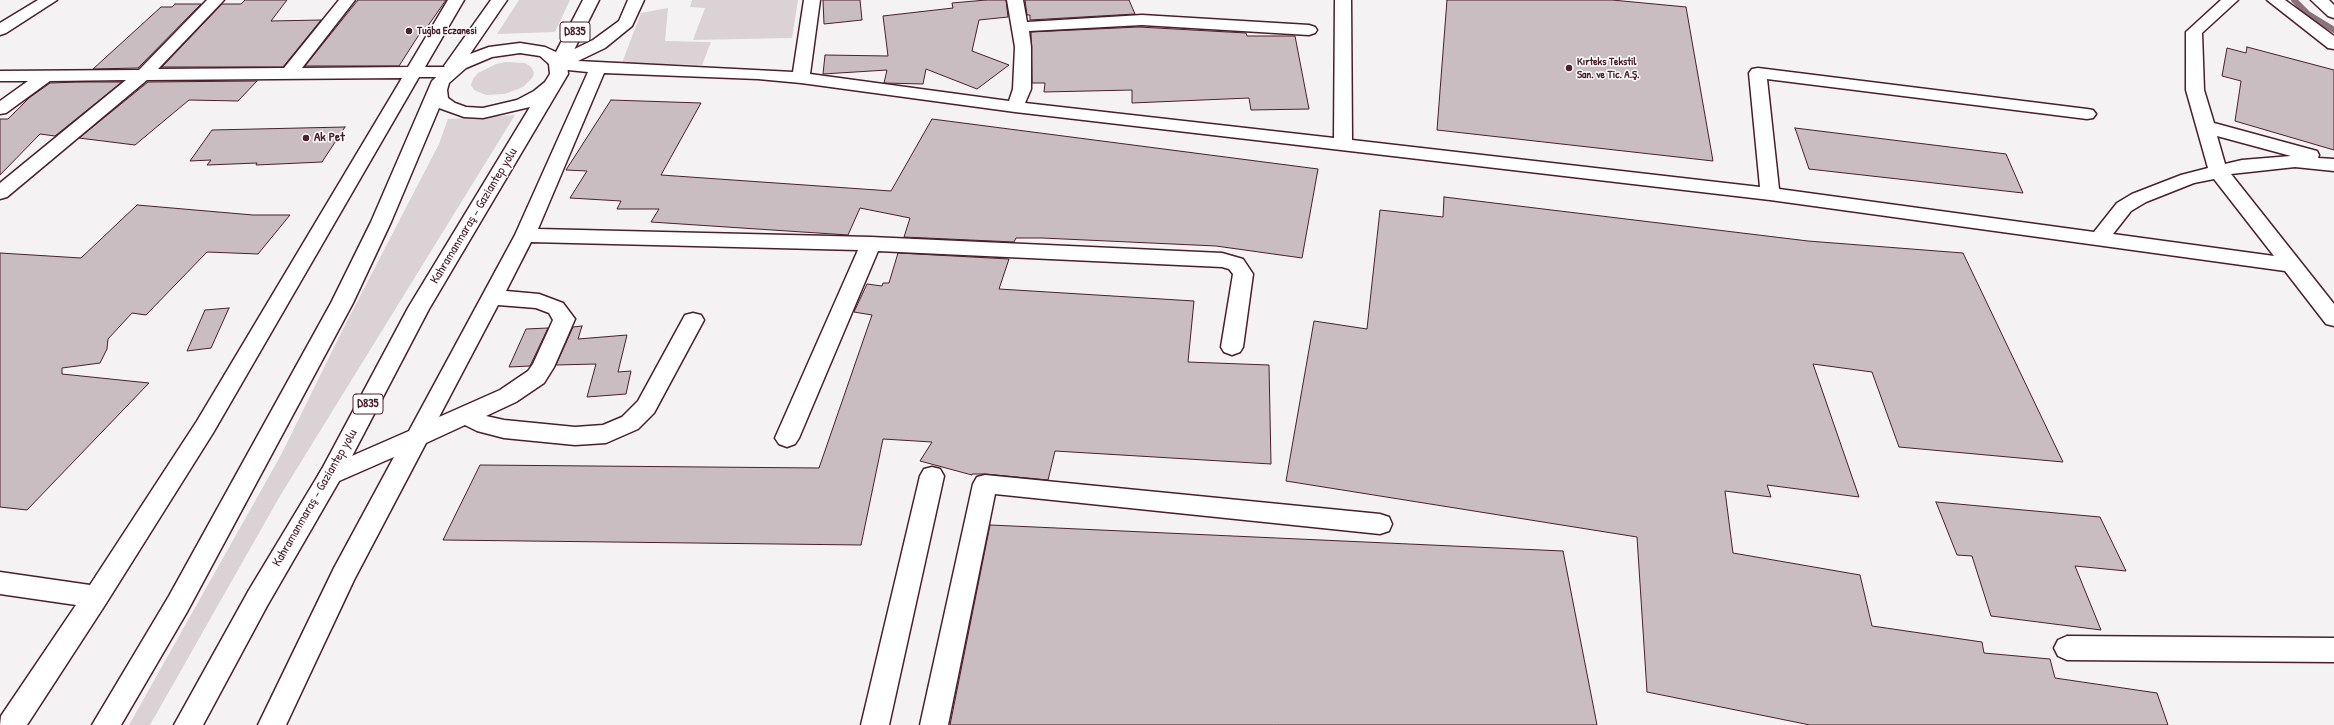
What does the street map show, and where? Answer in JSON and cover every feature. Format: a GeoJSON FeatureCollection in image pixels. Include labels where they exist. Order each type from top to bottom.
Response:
{"type":"FeatureCollection","features":[{"type":"Feature","properties":{"kind":"main road"},"geometry":{"type":"LineString","coordinates":[[0,30],[49,0]]}},
{"type":"Feature","properties":{"kind":"main road"},"geometry":{"type":"LineString","coordinates":[[0,193],[145,73],[216,0]]}},
{"type":"Feature","properties":{"kind":"main road"},"geometry":{"type":"LineString","coordinates":[[290,72],[347,0]]}},
{"type":"Feature","properties":{"kind":"main road"},"geometry":{"type":"LineString","coordinates":[[11,725],[96,597],[205,427],[456,0]]}},
{"type":"Feature","properties":{"kind":"main road"},"geometry":{"type":"LineString","coordinates":[[106,725],[178,604],[342,303],[381,222],[443,81],[499,0]]}},
{"type":"Feature","properties":{"kind":"main road","name":"Kahramanmaraş - Gaziantep yolu"},"geometry":{"type":"LineString","coordinates":[[188,725],[258,598],[330,476],[419,308],[463,237],[555,75],[591,0]]}},
{"type":"Feature","properties":{"kind":"main road"},"geometry":{"type":"LineString","coordinates":[[555,75],[554,58],[545,52],[520,48],[489,52],[474,57],[443,81],[440,100],[449,107],[464,112],[483,113],[523,104],[540,95],[555,75],[626,23],[636,0]]}},
{"type":"Feature","properties":{"kind":"main road"},"geometry":{"type":"LineString","coordinates":[[801,78],[812,0]]}},
{"type":"Feature","properties":{"kind":"main road"},"geometry":{"type":"LineString","coordinates":[[1014,0],[1023,47],[1022,89],[1014,107]]}},
{"type":"Feature","properties":{"kind":"main road"},"geometry":{"type":"LineString","coordinates":[[1343,145],[1344,0]]}},
{"type":"Feature","properties":{"kind":"main road"},"geometry":{"type":"LineString","coordinates":[[2230,0],[2194,32],[2195,90],[2218,171],[2334,319]]}},
{"type":"Feature","properties":{"kind":"main road"},"geometry":{"type":"LineString","coordinates":[[2275,0],[2334,44]]}},
{"type":"Feature","properties":{"kind":"main road"},"geometry":{"type":"LineString","coordinates":[[2319,0],[2334,13]]}},
{"type":"Feature","properties":{"kind":"main road"},"geometry":{"type":"LineString","coordinates":[[1019,27],[1142,20],[1309,30]]}},
{"type":"Feature","properties":{"kind":"main road"},"geometry":{"type":"LineString","coordinates":[[555,75],[598,68],[758,74],[801,78],[1014,107],[1770,194],[2098,240],[2292,265]]}},
{"type":"Feature","properties":{"kind":"main road"},"geometry":{"type":"LineString","coordinates":[[272,725],[343,576],[526,236],[598,68]]}},
{"type":"Feature","properties":{"kind":"main road"},"geometry":{"type":"LineString","coordinates":[[0,76],[145,73],[415,72],[443,81]]}},
{"type":"Feature","properties":{"kind":"main road"},"geometry":{"type":"LineString","coordinates":[[1770,194],[1758,73],[2087,114]]}},
{"type":"Feature","properties":{"kind":"main road"},"geometry":{"type":"LineString","coordinates":[[0,109],[47,76]]}},
{"type":"Feature","properties":{"kind":"main road"},"geometry":{"type":"LineString","coordinates":[[2206,128],[2334,161]]}},
{"type":"Feature","properties":{"kind":"main road"},"geometry":{"type":"LineString","coordinates":[[2098,240],[2124,207],[2139,198],[2188,179],[2242,166],[2295,161],[2334,165]]}},
{"type":"Feature","properties":{"kind":"main road"},"geometry":{"type":"LineString","coordinates":[[526,236],[871,244],[1222,260],[1236,264],[1243,274],[1232,348]]}},
{"type":"Feature","properties":{"kind":"main road"},"geometry":{"type":"LineString","coordinates":[[787,438],[871,244]]}},
{"type":"Feature","properties":{"kind":"main road"},"geometry":{"type":"LineString","coordinates":[[330,476],[420,434],[508,396],[536,377],[543,367],[564,319],[556,308],[539,301],[494,297]]}},
{"type":"Feature","properties":{"kind":"main road"},"geometry":{"type":"LineString","coordinates":[[464,415],[485,425],[504,429],[575,436],[606,434],[630,423],[646,407],[693,320]]}},
{"type":"Feature","properties":{"kind":"main road"},"geometry":{"type":"LineString","coordinates":[[875,725],[932,476]]}},
{"type":"Feature","properties":{"kind":"main road"},"geometry":{"type":"LineString","coordinates":[[934,725],[985,484],[1380,524]]}},
{"type":"Feature","properties":{"kind":"main road"},"geometry":{"type":"LineString","coordinates":[[0,583],[96,597]]}},
{"type":"Feature","properties":{"kind":"main road"},"geometry":{"type":"LineString","coordinates":[[2068,648],[2334,650]]}},
{"type":"Feature","properties":{"kind":"shaded area"},"geometry":{"type":"Polygon","coordinates":[[[519,0],[570,0],[555,32],[497,34],[519,0]]]}},
{"type":"Feature","properties":{"kind":"shaded area"},"geometry":{"type":"Polygon","coordinates":[[[692,0],[798,0],[792,38],[693,40],[705,8],[690,7],[692,0]]]}},
{"type":"Feature","properties":{"kind":"shaded area"},"geometry":{"type":"Polygon","coordinates":[[[668,8],[665,41],[711,42],[702,65],[622,63],[641,13],[668,8]]]}},
{"type":"Feature","properties":{"kind":"shaded area"},"geometry":{"type":"Polygon","coordinates":[[[506,62],[525,63],[531,67],[534,72],[533,77],[523,87],[505,94],[486,95],[474,90],[471,85],[473,79],[478,73],[496,64],[506,62]]]}},
{"type":"Feature","properties":{"kind":"shaded area"},"geometry":{"type":"Polygon","coordinates":[[[515,115],[280,496],[150,725],[129,725],[281,455],[342,331],[439,144],[448,119],[515,115]]]}},
{"type":"Feature","properties":{"kind":"building"},"geometry":{"type":"Polygon","coordinates":[[[245,0],[287,0],[271,21],[321,20],[283,67],[162,67],[222,4],[241,4],[245,0]]]}},
{"type":"Feature","properties":{"kind":"building"},"geometry":{"type":"Polygon","coordinates":[[[358,0],[446,0],[425,30],[422,30],[399,66],[305,66],[358,0]]]}},
{"type":"Feature","properties":{"kind":"building"},"geometry":{"type":"Polygon","coordinates":[[[823,0],[860,0],[862,20],[824,24],[823,0]]]}},
{"type":"Feature","properties":{"kind":"building"},"geometry":{"type":"Polygon","coordinates":[[[1006,0],[1008,17],[979,20],[972,51],[1009,65],[977,89],[926,69],[923,84],[884,83],[887,70],[823,74],[825,55],[888,56],[883,16],[953,8],[952,3],[1006,0]]]}},
{"type":"Feature","properties":{"kind":"building"},"geometry":{"type":"Polygon","coordinates":[[[1025,0],[1129,0],[1135,14],[1030,20],[1030,15],[1027,15],[1025,0]]]}},
{"type":"Feature","properties":{"kind":"building","name":"Kırteks Tekstil San. ve Tic. A.Ş."},"geometry":{"type":"Polygon","coordinates":[[[1447,0],[1612,0],[1686,7],[1713,161],[1437,130],[1447,0]]]}},
{"type":"Feature","properties":{"kind":"building"},"geometry":{"type":"Polygon","coordinates":[[[175,4],[201,4],[138,68],[93,69],[161,7],[172,7],[175,4]]]}},
{"type":"Feature","properties":{"kind":"building"},"geometry":{"type":"Polygon","coordinates":[[[1139,27],[1246,33],[1247,36],[1295,36],[1309,109],[1251,110],[1249,98],[1132,103],[1132,90],[1044,92],[1045,83],[1032,83],[1031,32],[1139,27]]]}},
{"type":"Feature","properties":{"kind":"building"},"geometry":{"type":"Polygon","coordinates":[[[2247,47],[2334,70],[2334,150],[2235,121],[2241,81],[2222,76],[2227,48],[2246,53],[2247,47]]]}},
{"type":"Feature","properties":{"kind":"building"},"geometry":{"type":"Polygon","coordinates":[[[257,81],[238,101],[189,100],[135,145],[79,138],[148,82],[257,81]]]}},
{"type":"Feature","properties":{"kind":"building"},"geometry":{"type":"Polygon","coordinates":[[[122,82],[55,136],[40,134],[0,175],[0,119],[8,119],[29,98],[50,83],[122,82]]]}},
{"type":"Feature","properties":{"kind":"building"},"geometry":{"type":"Polygon","coordinates":[[[611,100],[701,103],[661,175],[891,191],[932,119],[1318,169],[1302,258],[1216,246],[1042,238],[1016,238],[1014,242],[904,237],[910,218],[860,208],[848,235],[651,222],[659,209],[617,209],[621,201],[570,198],[587,171],[566,170],[611,100]]]}},
{"type":"Feature","properties":{"kind":"building"},"geometry":{"type":"Polygon","coordinates":[[[345,127],[322,162],[256,165],[257,163],[207,165],[211,160],[190,161],[212,130],[345,127]]]}},
{"type":"Feature","properties":{"kind":"building"},"geometry":{"type":"Polygon","coordinates":[[[1795,128],[2006,154],[2023,193],[1809,169],[1795,128]]]}},
{"type":"Feature","properties":{"kind":"building"},"geometry":{"type":"Polygon","coordinates":[[[1444,197],[1808,241],[1963,253],[2063,462],[1899,447],[1872,372],[1813,364],[1859,497],[1767,485],[1771,497],[1725,491],[1733,553],[1860,575],[1872,626],[1982,642],[1984,653],[2050,659],[2055,678],[2157,693],[2168,725],[1810,725],[1647,692],[1637,537],[1286,481],[1314,321],[1367,329],[1380,210],[1443,217],[1444,197]]]}},
{"type":"Feature","properties":{"kind":"building"},"geometry":{"type":"Polygon","coordinates":[[[137,205],[253,215],[290,215],[258,254],[207,252],[146,315],[132,313],[108,339],[107,349],[100,363],[62,368],[62,374],[149,383],[27,510],[0,507],[0,253],[81,258],[137,205]]]}},
{"type":"Feature","properties":{"kind":"building"},"geometry":{"type":"Polygon","coordinates":[[[898,253],[1009,259],[999,289],[1194,301],[1188,362],[1269,365],[1271,464],[1055,451],[1048,480],[985,474],[972,475],[920,461],[932,442],[883,439],[861,545],[443,540],[480,465],[819,468],[872,315],[854,312],[867,284],[882,286],[883,283],[889,283],[898,253]]]}},
{"type":"Feature","properties":{"kind":"building"},"geometry":{"type":"Polygon","coordinates":[[[229,308],[211,348],[187,351],[205,310],[229,308]]]}},
{"type":"Feature","properties":{"kind":"building"},"geometry":{"type":"Polygon","coordinates":[[[582,326],[578,339],[627,335],[618,372],[631,371],[626,394],[587,397],[596,364],[556,365],[573,327],[582,326]]]}},
{"type":"Feature","properties":{"kind":"building"},"geometry":{"type":"Polygon","coordinates":[[[548,328],[530,366],[509,367],[526,329],[548,328]]]}},
{"type":"Feature","properties":{"kind":"building"},"geometry":{"type":"Polygon","coordinates":[[[1936,502],[2100,517],[2126,571],[2075,566],[2101,630],[1991,616],[1972,556],[1957,555],[1936,502]]]}},
{"type":"Feature","properties":{"kind":"building"},"geometry":{"type":"Polygon","coordinates":[[[990,525],[1563,551],[1597,725],[950,725],[990,525]]]}},
{"type":"Feature","properties":{"kind":"waterway"},"geometry":{"type":"LineString","coordinates":[[2294,0],[2308,14],[2334,30]]}},
{"type":"Feature","properties":{"kind":"place","name":"Tuğba Eczanesi"},"geometry":{"type":"Point","coordinates":[409,31]}},
{"type":"Feature","properties":{"kind":"place","name":"Kırteks Tekstil San. ve Tic. A.Ş."},"geometry":{"type":"Point","coordinates":[1569,68]}},
{"type":"Feature","properties":{"kind":"place","name":"Ak Pet"},"geometry":{"type":"Point","coordinates":[306,138]}}]}
